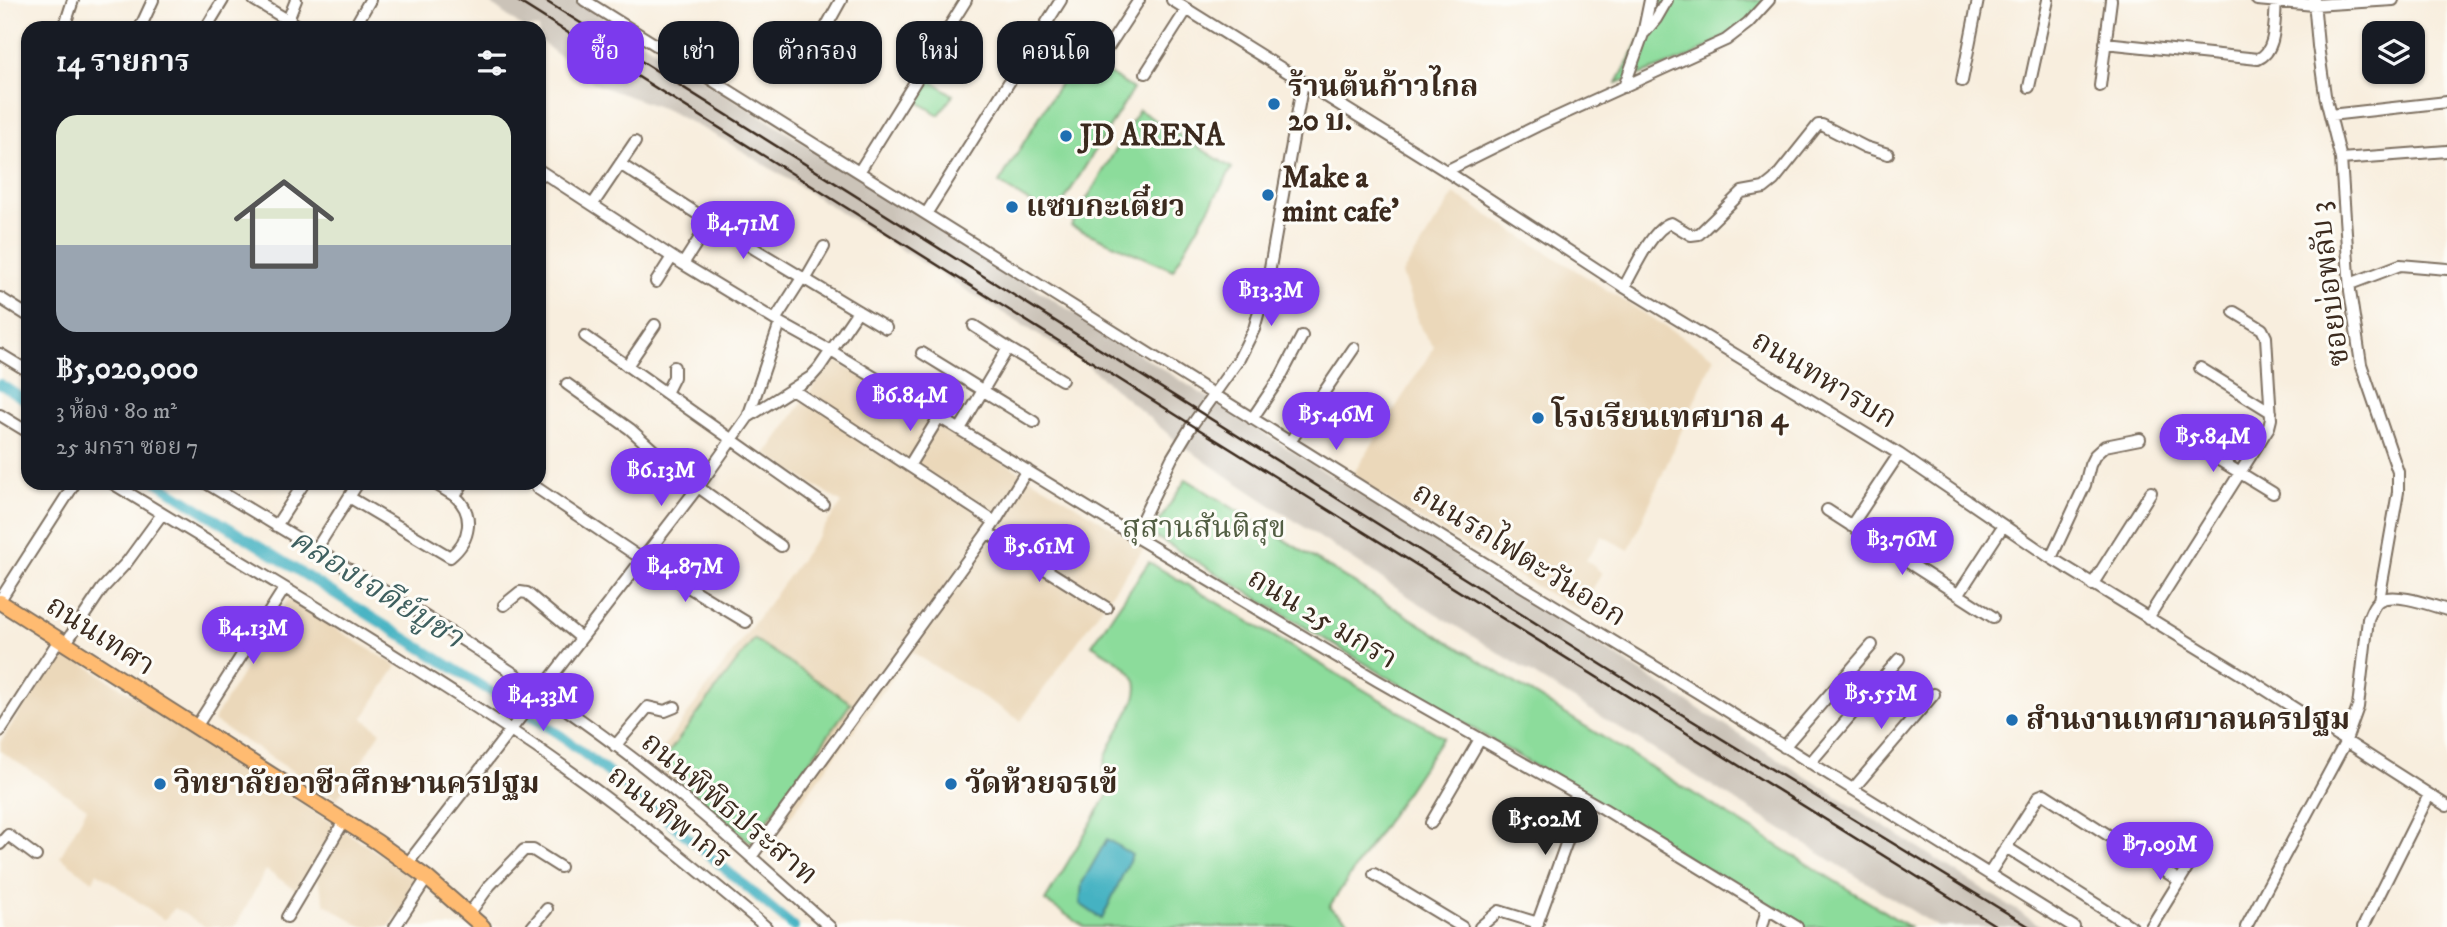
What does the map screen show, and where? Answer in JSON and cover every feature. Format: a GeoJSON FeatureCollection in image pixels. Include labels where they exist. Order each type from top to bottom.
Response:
{"type":"FeatureCollection","features":[{"type":"Feature","properties":{"kind":"main road","name":"ถนนเทศา"},"geometry":{"type":"LineString","coordinates":[[0,601],[408,863],[483,927]]}},
{"type":"Feature","properties":{"kind":"street"},"geometry":{"type":"LineString","coordinates":[[66,21],[73,0]]}},
{"type":"Feature","properties":{"kind":"street"},"geometry":{"type":"LineString","coordinates":[[143,21],[153,0]]}},
{"type":"Feature","properties":{"kind":"street"},"geometry":{"type":"LineString","coordinates":[[210,21],[223,0]]}},
{"type":"Feature","properties":{"kind":"street"},"geometry":{"type":"LineString","coordinates":[[254,0],[288,20],[296,0]]}},
{"type":"Feature","properties":{"kind":"street"},"geometry":{"type":"LineString","coordinates":[[358,21],[370,0]]}},
{"type":"Feature","properties":{"kind":"street","name":"ถนนรถไฟตะวันออก"},"geometry":{"type":"LineString","coordinates":[[584,0],[1252,419],[2074,927]]}},
{"type":"Feature","properties":{"kind":"street"},"geometry":{"type":"LineString","coordinates":[[829,21],[841,0]]}},
{"type":"Feature","properties":{"kind":"street"},"geometry":{"type":"LineString","coordinates":[[859,172],[966,0]]}},
{"type":"Feature","properties":{"kind":"street"},"geometry":{"type":"LineString","coordinates":[[926,214],[1062,0]]}},
{"type":"Feature","properties":{"kind":"street"},"geometry":{"type":"LineString","coordinates":[[1115,38],[1139,0]]}},
{"type":"Feature","properties":{"kind":"street","name":"ถนนทหารบก"},"geometry":{"type":"LineString","coordinates":[[1172,0],[1623,287],[1899,454],[2092,585],[2252,681],[2447,806]]}},
{"type":"Feature","properties":{"kind":"street"},"geometry":{"type":"LineString","coordinates":[[1623,87],[1643,34],[1650,0]]}},
{"type":"Feature","properties":{"kind":"street"},"geometry":{"type":"LineString","coordinates":[[1643,34],[1667,0]]}},
{"type":"Feature","properties":{"kind":"street"},"geometry":{"type":"LineString","coordinates":[[1446,172],[1536,126],[1726,40],[1748,23],[1769,0]]}},
{"type":"Feature","properties":{"kind":"street"},"geometry":{"type":"LineString","coordinates":[[1962,80],[1978,0]]}},
{"type":"Feature","properties":{"kind":"street"},"geometry":{"type":"LineString","coordinates":[[2029,87],[2048,0]]}},
{"type":"Feature","properties":{"kind":"street"},"geometry":{"type":"LineString","coordinates":[[2100,86],[2110,0]]}},
{"type":"Feature","properties":{"kind":"street"},"geometry":{"type":"LineString","coordinates":[[2256,0],[2393,0]]}},
{"type":"Feature","properties":{"kind":"street"},"geometry":{"type":"LineString","coordinates":[[2105,43],[2258,60],[2267,56],[2271,47],[2276,2]]}},
{"type":"Feature","properties":{"kind":"street","name":"ซอยบ่อพลับ 3"},"geometry":{"type":"LineString","coordinates":[[2246,927],[2345,743],[2358,707],[2368,619],[2379,600],[2398,492],[2398,472],[2361,363],[2350,284],[2341,159],[2318,46],[2314,2]]}},
{"type":"Feature","properties":{"kind":"street"},"geometry":{"type":"LineString","coordinates":[[1146,73],[1186,9]]}},
{"type":"Feature","properties":{"kind":"street"},"geometry":{"type":"LineString","coordinates":[[1134,536],[1172,458],[1239,359],[1254,329],[1268,279],[1303,82]]}},
{"type":"Feature","properties":{"kind":"street"},"geometry":{"type":"LineString","coordinates":[[2330,115],[2447,102]]}},
{"type":"Feature","properties":{"kind":"street"},"geometry":{"type":"LineString","coordinates":[[1623,287],[1662,226],[1674,223],[1690,235],[1699,234],[1742,192],[1768,185],[1818,125],[1865,147],[1888,154]]}},
{"type":"Feature","properties":{"kind":"street"},"geometry":{"type":"LineString","coordinates":[[593,204],[635,142]]}},
{"type":"Feature","properties":{"kind":"street"},"geometry":{"type":"LineString","coordinates":[[2341,159],[2447,151]]}},
{"type":"Feature","properties":{"kind":"street"},"geometry":{"type":"LineString","coordinates":[[620,164],[710,222],[886,328]]}},
{"type":"Feature","properties":{"kind":"street","name":"ถนน 25 มกรา"},"geometry":{"type":"LineString","coordinates":[[546,174],[778,322],[831,351],[1378,681],[1583,797],[1797,927]]}},
{"type":"Feature","properties":{"kind":"street"},"geometry":{"type":"LineString","coordinates":[[683,264],[710,222]]}},
{"type":"Feature","properties":{"kind":"street"},"geometry":{"type":"LineString","coordinates":[[408,863],[697,488],[748,417],[778,322],[824,247]]}},
{"type":"Feature","properties":{"kind":"street"},"geometry":{"type":"LineString","coordinates":[[656,282],[672,257]]}},
{"type":"Feature","properties":{"kind":"street"},"geometry":{"type":"LineString","coordinates":[[2350,284],[2400,265],[2447,269]]}},
{"type":"Feature","properties":{"kind":"street"},"geometry":{"type":"LineString","coordinates":[[0,298],[21,312]]}},
{"type":"Feature","properties":{"kind":"street"},"geometry":{"type":"LineString","coordinates":[[748,417],[811,377],[858,311]]}},
{"type":"Feature","properties":{"kind":"street"},"geometry":{"type":"LineString","coordinates":[[2148,618],[2269,427],[2271,412],[2266,337],[2262,330],[2234,312]]}},
{"type":"Feature","properties":{"kind":"street"},"geometry":{"type":"LineString","coordinates":[[627,366],[654,325]]}},
{"type":"Feature","properties":{"kind":"street"},"geometry":{"type":"LineString","coordinates":[[974,326],[1062,380]]}},
{"type":"Feature","properties":{"kind":"street"},"geometry":{"type":"LineString","coordinates":[[1252,419],[1281,376],[1302,335]]}},
{"type":"Feature","properties":{"kind":"street"},"geometry":{"type":"LineString","coordinates":[[585,336],[823,504]]}},
{"type":"Feature","properties":{"kind":"street"},"geometry":{"type":"LineString","coordinates":[[960,429],[1008,348]]}},
{"type":"Feature","properties":{"kind":"street"},"geometry":{"type":"LineString","coordinates":[[1290,442],[1354,348]]}},
{"type":"Feature","properties":{"kind":"street"},"geometry":{"type":"LineString","coordinates":[[922,353],[1034,422]]}},
{"type":"Feature","properties":{"kind":"street"},"geometry":{"type":"LineString","coordinates":[[0,354],[21,363]]}},
{"type":"Feature","properties":{"kind":"street"},"geometry":{"type":"LineString","coordinates":[[666,393],[674,377],[674,368]]}},
{"type":"Feature","properties":{"kind":"street"},"geometry":{"type":"LineString","coordinates":[[2200,368],[2271,412]]}},
{"type":"Feature","properties":{"kind":"street"},"geometry":{"type":"LineString","coordinates":[[567,384],[630,429],[697,488],[782,546]]}},
{"type":"Feature","properties":{"kind":"street"},"geometry":{"type":"LineString","coordinates":[[793,390],[995,523]]}},
{"type":"Feature","properties":{"kind":"street"},"geometry":{"type":"LineString","coordinates":[[0,415],[21,428]]}},
{"type":"Feature","properties":{"kind":"street"},"geometry":{"type":"LineString","coordinates":[[909,466],[939,418]]}},
{"type":"Feature","properties":{"kind":"street"},"geometry":{"type":"LineString","coordinates":[[2169,430],[2273,494]]}},
{"type":"Feature","properties":{"kind":"street"},"geometry":{"type":"LineString","coordinates":[[2050,558],[2085,485],[2095,455],[2105,446],[2140,439]]}},
{"type":"Feature","properties":{"kind":"street"},"geometry":{"type":"LineString","coordinates":[[1851,526],[1899,454]]}},
{"type":"Feature","properties":{"kind":"street"},"geometry":{"type":"LineString","coordinates":[[751,857],[988,533],[1027,470]]}},
{"type":"Feature","properties":{"kind":"street"},"geometry":{"type":"LineString","coordinates":[[0,601],[71,490]]}},
{"type":"Feature","properties":{"kind":"street","name":"ถนนทิพากร"},"geometry":{"type":"LineString","coordinates":[[123,490],[510,730],[606,797],[671,847],[766,927]]}},
{"type":"Feature","properties":{"kind":"street","name":"ถนนพิพิธประสาท"},"geometry":{"type":"LineString","coordinates":[[217,490],[470,644],[536,695],[615,746],[663,782],[830,927]]}},
{"type":"Feature","properties":{"kind":"street"},"geometry":{"type":"LineString","coordinates":[[276,526],[299,490]]}},
{"type":"Feature","properties":{"kind":"street"},"geometry":{"type":"LineString","coordinates":[[315,551],[354,490]]}},
{"type":"Feature","properties":{"kind":"street"},"geometry":{"type":"LineString","coordinates":[[349,497],[450,557],[460,546],[469,519],[468,511],[455,496],[445,490]]}},
{"type":"Feature","properties":{"kind":"street"},"geometry":{"type":"LineString","coordinates":[[455,496],[459,490]]}},
{"type":"Feature","properties":{"kind":"street"},"geometry":{"type":"LineString","coordinates":[[540,490],[642,559],[746,622]]}},
{"type":"Feature","properties":{"kind":"street"},"geometry":{"type":"LineString","coordinates":[[2092,585],[2151,492]]}},
{"type":"Feature","properties":{"kind":"street"},"geometry":{"type":"LineString","coordinates":[[1827,510],[1993,617]]}},
{"type":"Feature","properties":{"kind":"street"},"geometry":{"type":"LineString","coordinates":[[0,731],[62,642],[162,514]]}},
{"type":"Feature","properties":{"kind":"street"},"geometry":{"type":"LineString","coordinates":[[1958,595],[2003,526]]}},
{"type":"Feature","properties":{"kind":"street"},"geometry":{"type":"LineString","coordinates":[[988,533],[1107,608]]}},
{"type":"Feature","properties":{"kind":"street"},"geometry":{"type":"LineString","coordinates":[[196,727],[284,589]]}},
{"type":"Feature","properties":{"kind":"street"},"geometry":{"type":"LineString","coordinates":[[504,605],[520,592],[527,593],[581,638]]}},
{"type":"Feature","properties":{"kind":"street"},"geometry":{"type":"LineString","coordinates":[[2379,600],[2395,597],[2447,610]]}},
{"type":"Feature","properties":{"kind":"street"},"geometry":{"type":"LineString","coordinates":[[1784,747],[1872,645]]}},
{"type":"Feature","properties":{"kind":"street"},"geometry":{"type":"LineString","coordinates":[[1810,763],[1899,659]]}},
{"type":"Feature","properties":{"kind":"street"},"geometry":{"type":"LineString","coordinates":[[1853,789],[1934,694]]}},
{"type":"Feature","properties":{"kind":"street"},"geometry":{"type":"LineString","coordinates":[[615,746],[648,707],[662,711],[675,707]]}},
{"type":"Feature","properties":{"kind":"street"},"geometry":{"type":"LineString","coordinates":[[1431,823],[1480,739]]}},
{"type":"Feature","properties":{"kind":"street"},"geometry":{"type":"LineString","coordinates":[[1989,874],[2039,796],[2044,794],[2180,881]]}},
{"type":"Feature","properties":{"kind":"street"},"geometry":{"type":"LineString","coordinates":[[2363,927],[2429,795]]}},
{"type":"Feature","properties":{"kind":"street"},"geometry":{"type":"LineString","coordinates":[[1480,927],[1499,911],[1537,925],[1583,797]]}},
{"type":"Feature","properties":{"kind":"street"},"geometry":{"type":"LineString","coordinates":[[287,917],[344,821]]}},
{"type":"Feature","properties":{"kind":"street"},"geometry":{"type":"LineString","coordinates":[[1,840],[8,835],[36,856]]}},
{"type":"Feature","properties":{"kind":"street"},"geometry":{"type":"LineString","coordinates":[[2006,847],[2132,927]]}},
{"type":"Feature","properties":{"kind":"street"},"geometry":{"type":"LineString","coordinates":[[469,914],[490,885],[524,850],[533,850],[560,867]]}},
{"type":"Feature","properties":{"kind":"street"},"geometry":{"type":"LineString","coordinates":[[2151,927],[2196,854]]}},
{"type":"Feature","properties":{"kind":"street"},"geometry":{"type":"LineString","coordinates":[[1374,873],[1462,927]]}},
{"type":"Feature","properties":{"kind":"street"},"geometry":{"type":"LineString","coordinates":[[395,927],[427,878]]}},
{"type":"Feature","properties":{"kind":"street"},"geometry":{"type":"LineString","coordinates":[[532,927],[547,909]]}},
{"type":"Feature","properties":{"kind":"street"},"geometry":{"type":"LineString","coordinates":[[1762,927],[1768,909]]}},
{"type":"Feature","properties":{"kind":"shaded area"},"geometry":{"type":"Polygon","coordinates":[[[486,0],[575,0],[609,21],[567,21],[567,62],[546,45],[546,21],[514,21],[486,0]]]}},
{"type":"Feature","properties":{"kind":"shaded area"},"geometry":{"type":"Polygon","coordinates":[[[644,43],[658,52],[658,84],[709,84],[2043,927],[1938,927],[1411,598],[1174,439],[1087,365],[726,141],[667,110],[597,85],[644,84],[644,43]]]}},
{"type":"Feature","properties":{"kind":"shaded area","name":"โรงเรียนเทศบาล 4"},"geometry":{"type":"Polygon","coordinates":[[[1454,194],[1714,357],[1629,550],[1602,536],[1586,560],[1602,573],[1579,611],[1350,479],[1434,347],[1421,329],[1402,274],[1454,194]]]}},
{"type":"Feature","properties":{"kind":"shaded area"},"geometry":{"type":"Polygon","coordinates":[[[833,359],[1145,547],[1021,721],[912,652],[760,857],[651,764],[842,503],[766,454],[833,359]]]}},
{"type":"Feature","properties":{"kind":"shaded area"},"geometry":{"type":"Polygon","coordinates":[[[288,599],[397,666],[363,718],[381,732],[337,799],[213,721],[288,599]]]}},
{"type":"Feature","properties":{"kind":"shaded area","name":"วิทยาลัยอาชีวศึกษานครปฐม"},"geometry":{"type":"Polygon","coordinates":[[[61,649],[424,882],[389,927],[362,927],[325,904],[315,868],[301,893],[266,870],[235,927],[205,927],[175,908],[164,920],[97,872],[93,881],[60,857],[87,808],[0,751],[0,743],[61,649]]]}},
{"type":"Feature","properties":{"kind":"green space"},"geometry":{"type":"Polygon","coordinates":[[[1653,0],[1768,0],[1748,23],[1692,56],[1617,83],[1643,34],[1653,0]]]}},
{"type":"Feature","properties":{"kind":"green space","name":"JD ARENA"},"geometry":{"type":"Polygon","coordinates":[[[1115,78],[1133,89],[1054,217],[999,183],[1060,84],[1115,84],[1115,78]]]}},
{"type":"Feature","properties":{"kind":"green space"},"geometry":{"type":"Polygon","coordinates":[[[926,84],[936,84],[953,95],[939,115],[915,100],[926,84]]]}},
{"type":"Feature","properties":{"kind":"green space"},"geometry":{"type":"Polygon","coordinates":[[[1139,110],[1232,168],[1173,270],[1071,226],[1139,110]]]}},
{"type":"Feature","properties":{"kind":"green space","name":"สุสานสันติสุข"},"geometry":{"type":"Polygon","coordinates":[[[1186,479],[1909,927],[1801,927],[1151,534],[1186,479]]]}},
{"type":"Feature","properties":{"kind":"green space"},"geometry":{"type":"Polygon","coordinates":[[[1149,562],[1443,737],[1329,907],[1357,927],[1085,927],[1045,901],[1110,791],[1104,777],[1104,762],[1137,690],[1135,679],[1127,669],[1092,645],[1149,562]]]}},
{"type":"Feature","properties":{"kind":"green space"},"geometry":{"type":"Polygon","coordinates":[[[754,639],[851,703],[751,843],[660,764],[754,639]]]}},
{"type":"Feature","properties":{"kind":"water"},"geometry":{"type":"Polygon","coordinates":[[[1107,839],[1132,855],[1102,919],[1080,904],[1082,883],[1107,839]]]}},
{"type":"Feature","properties":{"kind":"waterway","name":"คลองเจดีย์บูชา"},"geometry":{"type":"LineString","coordinates":[[0,384],[21,398]]}},
{"type":"Feature","properties":{"kind":"waterway","name":"คลองเจดีย์บูชา"},"geometry":{"type":"LineString","coordinates":[[169,490],[560,735],[641,798],[794,927]]}},
{"type":"Feature","properties":{"kind":"railway"},"geometry":{"type":"LineString","coordinates":[[516,0],[1998,927]]}},
{"type":"Feature","properties":{"kind":"railway"},"geometry":{"type":"LineString","coordinates":[[544,0],[1642,690],[2030,927]]}},
{"type":"Feature","properties":{"kind":"place","name":"ร้านต้นก้าวไกล 20 บ."},"geometry":{"type":"Point","coordinates":[1274,104]}},
{"type":"Feature","properties":{"kind":"place","name":"JD ARENA"},"geometry":{"type":"Point","coordinates":[1066,136]}},
{"type":"Feature","properties":{"kind":"place","name":"Make a mint cafe'"},"geometry":{"type":"Point","coordinates":[1268,195]}},
{"type":"Feature","properties":{"kind":"place","name":"แซบกะเตี๋ยว"},"geometry":{"type":"Point","coordinates":[1012,207]}},
{"type":"Feature","properties":{"kind":"place","name":"โรงเรียนเทศบาล 4"},"geometry":{"type":"Point","coordinates":[1538,418]}},
{"type":"Feature","properties":{"kind":"place","name":"สำนงานเทศบาลนครปฐม"},"geometry":{"type":"Point","coordinates":[2012,720]}},
{"type":"Feature","properties":{"kind":"place","name":"วิทยาลัยอาชีวศึกษานครปฐม"},"geometry":{"type":"Point","coordinates":[160,784]}},
{"type":"Feature","properties":{"kind":"place","name":"วัดห้วยจรเข้"},"geometry":{"type":"Point","coordinates":[951,784]}}]}
